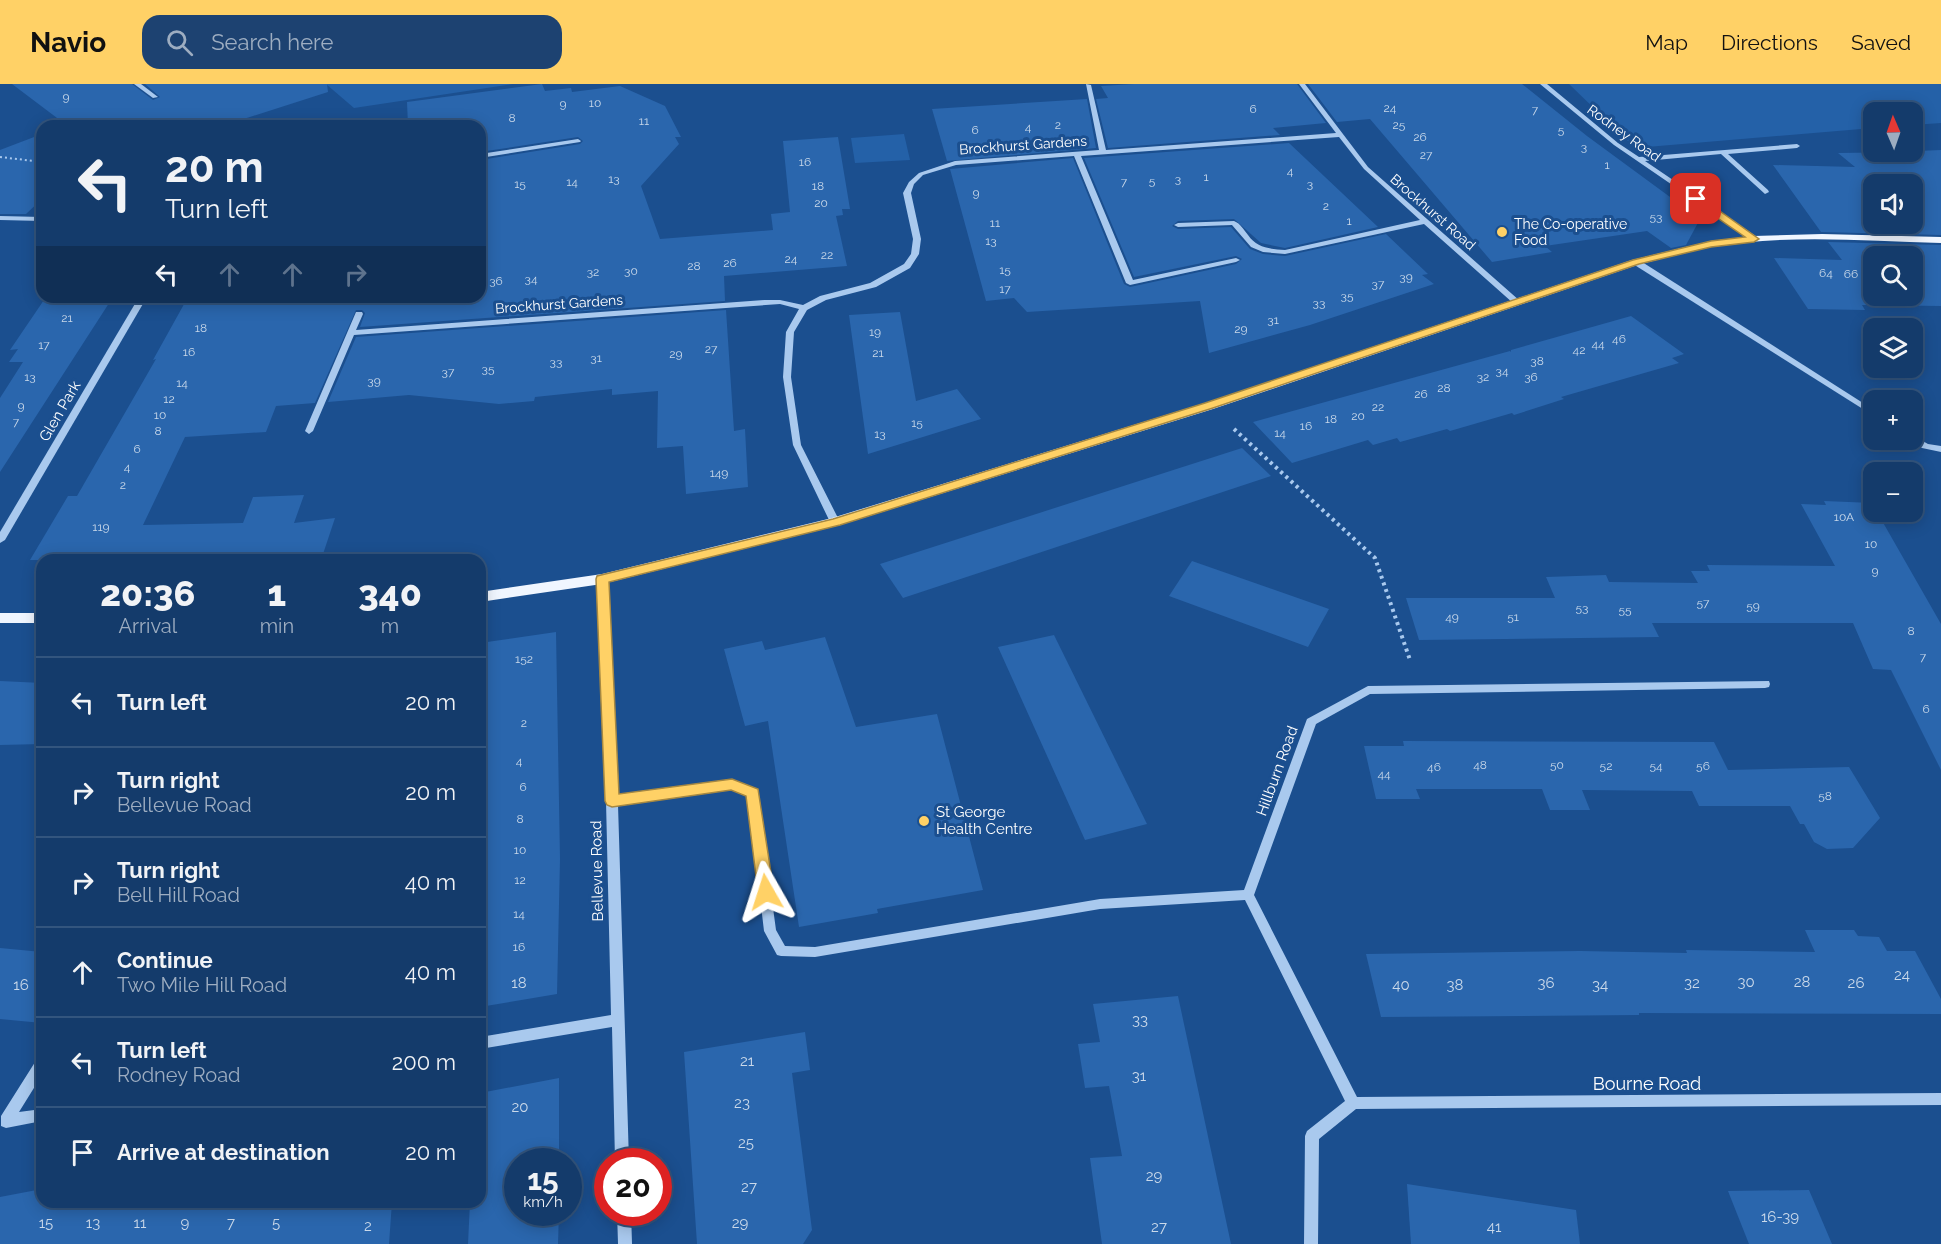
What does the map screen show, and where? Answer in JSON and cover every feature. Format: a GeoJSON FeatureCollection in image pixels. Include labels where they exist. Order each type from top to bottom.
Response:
{"type":"FeatureCollection","features":[{"type":"Feature","properties":{"kind":"main road"},"geometry":{"type":"LineString","coordinates":[[486,596],[602,579],[835,522],[1209,406],[1636,262],[1711,244],[1754,239],[1822,237],[1941,240]]}},
{"type":"Feature","properties":{"kind":"main road"},"geometry":{"type":"LineString","coordinates":[[0,618],[36,618]]}},
{"type":"Feature","properties":{"kind":"street"},"geometry":{"type":"LineString","coordinates":[[137,84],[155,97]]}},
{"type":"Feature","properties":{"kind":"street","name":"Brockhurst Road"},"geometry":{"type":"LineString","coordinates":[[1302,84],[1366,168],[1516,302]]}},
{"type":"Feature","properties":{"kind":"street","name":"Rodney Road"},"geometry":{"type":"LineString","coordinates":[[1543,84],[1587,122],[1754,239]]}},
{"type":"Feature","properties":{"kind":"street"},"geometry":{"type":"LineString","coordinates":[[1088,86],[1103,153]]}},
{"type":"Feature","properties":{"kind":"street","name":"Brockhurst Gardens"},"geometry":{"type":"LineString","coordinates":[[351,333],[764,302],[780,302],[804,308],[823,298],[873,285],[907,266],[915,254],[917,239],[908,193],[911,183],[921,174],[955,163],[1340,135]]}},
{"type":"Feature","properties":{"kind":"street"},"geometry":{"type":"LineString","coordinates":[[486,155],[578,141]]}},
{"type":"Feature","properties":{"kind":"street"},"geometry":{"type":"LineString","coordinates":[[1639,159],[1797,146]]}},
{"type":"Feature","properties":{"kind":"street"},"geometry":{"type":"LineString","coordinates":[[1722,151],[1765,192]]}},
{"type":"Feature","properties":{"kind":"street"},"geometry":{"type":"LineString","coordinates":[[1077,155],[1130,283],[1236,260]]}},
{"type":"Feature","properties":{"kind":"street"},"geometry":{"type":"LineString","coordinates":[[0,218],[36,219]]}},
{"type":"Feature","properties":{"kind":"street"},"geometry":{"type":"LineString","coordinates":[[1178,225],[1234,223],[1239,226],[1254,247],[1267,251],[1285,252],[1426,221]]}},
{"type":"Feature","properties":{"kind":"street"},"geometry":{"type":"LineString","coordinates":[[1636,262],[1863,407]]}},
{"type":"Feature","properties":{"kind":"street","name":"Glen Park"},"geometry":{"type":"LineString","coordinates":[[0,540],[139,303]]}},
{"type":"Feature","properties":{"kind":"street"},"geometry":{"type":"LineString","coordinates":[[804,308],[790,332],[787,377],[797,445],[835,522]]}},
{"type":"Feature","properties":{"kind":"street"},"geometry":{"type":"LineString","coordinates":[[309,431],[339,356],[359,314]]}},
{"type":"Feature","properties":{"kind":"street"},"geometry":{"type":"LineString","coordinates":[[1923,445],[1941,448]]}},
{"type":"Feature","properties":{"kind":"street","name":"Bellevue Road"},"geometry":{"type":"LineString","coordinates":[[602,579],[612,801],[622,1148]]}},
{"type":"Feature","properties":{"kind":"street","name":"Hillburn Road"},"geometry":{"type":"LineString","coordinates":[[1248,895],[1311,722],[1368,690],[1766,684]]}},
{"type":"Feature","properties":{"kind":"street"},"geometry":{"type":"LineString","coordinates":[[612,801],[732,785],[753,793],[770,931],[781,951],[815,952],[1100,904],[1248,895],[1353,1103],[1311,1136],[1311,1244]]}},
{"type":"Feature","properties":{"kind":"street"},"geometry":{"type":"LineString","coordinates":[[486,1041],[617,1020]]}},
{"type":"Feature","properties":{"kind":"street"},"geometry":{"type":"LineString","coordinates":[[36,1073],[6,1121],[36,1116]]}},
{"type":"Feature","properties":{"kind":"street","name":"Bourne Road"},"geometry":{"type":"LineString","coordinates":[[1353,1103],[1941,1098]]}},
{"type":"Feature","properties":{"kind":"street"},"geometry":{"type":"LineString","coordinates":[[624,1226],[625,1244]]}},
{"type":"Feature","properties":{"kind":"path"},"geometry":{"type":"LineString","coordinates":[[0,157],[36,162]]}},
{"type":"Feature","properties":{"kind":"path"},"geometry":{"type":"LineString","coordinates":[[1209,406],[1375,558],[1420,689]]}},
{"type":"Feature","properties":{"kind":"shaded area"},"geometry":{"type":"Polygon","coordinates":[[[326,84],[513,84],[354,108],[326,84]]]}},
{"type":"Feature","properties":{"kind":"shaded area"},"geometry":{"type":"Polygon","coordinates":[[[1569,84],[1941,84],[1941,123],[1923,124],[1923,102],[1863,102],[1863,129],[1635,148],[1569,84]]]}},
{"type":"Feature","properties":{"kind":"shaded area"},"geometry":{"type":"Polygon","coordinates":[[[904,134],[910,160],[855,163],[851,138],[904,134]]]}},
{"type":"Feature","properties":{"kind":"building"},"geometry":{"type":"Polygon","coordinates":[[[12,84],[132,84],[153,100],[160,97],[145,84],[327,84],[328,92],[241,120],[60,120],[12,84]]]}},
{"type":"Feature","properties":{"kind":"building"},"geometry":{"type":"Polygon","coordinates":[[[542,84],[545,91],[571,88],[572,92],[620,86],[665,106],[681,137],[675,137],[679,144],[641,186],[660,239],[773,230],[771,214],[790,212],[783,141],[838,137],[850,209],[842,209],[843,215],[836,216],[847,266],[724,276],[725,301],[360,327],[365,313],[362,310],[356,310],[315,403],[276,406],[266,432],[185,437],[143,525],[243,523],[253,497],[304,495],[294,523],[335,518],[323,554],[36,554],[36,560],[30,560],[68,496],[77,496],[156,359],[153,360],[185,303],[486,303],[486,159],[580,144],[583,141],[578,137],[486,151],[486,120],[408,120],[407,102],[542,84]]]}},
{"type":"Feature","properties":{"kind":"building"},"geometry":{"type":"Polygon","coordinates":[[[1297,84],[1326,123],[1273,128],[1280,135],[1108,148],[1096,99],[1108,98],[1101,86],[1297,84]]]}},
{"type":"Feature","properties":{"kind":"building"},"geometry":{"type":"Polygon","coordinates":[[[1308,84],[1522,84],[1587,136],[1700,219],[1686,245],[1671,248],[1647,231],[1545,246],[1552,252],[1492,262],[1370,119],[1337,122],[1308,84]]]}},
{"type":"Feature","properties":{"kind":"building"},"geometry":{"type":"Polygon","coordinates":[[[1087,99],[1096,148],[947,161],[932,109],[1087,99]]]}},
{"type":"Feature","properties":{"kind":"building"},"geometry":{"type":"Polygon","coordinates":[[[36,136],[36,205],[26,214],[0,214],[0,150],[36,136]]]}},
{"type":"Feature","properties":{"kind":"building"},"geometry":{"type":"Polygon","coordinates":[[[1289,143],[1378,227],[1285,248],[1261,243],[1234,219],[1178,221],[1172,226],[1178,229],[1231,227],[1250,249],[1263,254],[1285,256],[1386,234],[1428,274],[1422,275],[1434,284],[1310,325],[1209,353],[1200,301],[1027,312],[1014,298],[986,301],[950,169],[1073,158],[1124,284],[1130,287],[1236,264],[1242,259],[1236,256],[1134,277],[1084,158],[1289,143]]]}},
{"type":"Feature","properties":{"kind":"building"},"geometry":{"type":"Polygon","coordinates":[[[1941,150],[1941,235],[1901,234],[1923,234],[1923,174],[1863,174],[1863,233],[1821,232],[1773,165],[1855,167],[1838,153],[1863,153],[1863,162],[1923,162],[1923,151],[1941,150]]]}},
{"type":"Feature","properties":{"kind":"building"},"geometry":{"type":"Polygon","coordinates":[[[1828,242],[1941,245],[1941,306],[1923,306],[1923,246],[1863,246],[1862,305],[1865,310],[1808,309],[1774,258],[1842,260],[1828,242]]]}},
{"type":"Feature","properties":{"kind":"building"},"geometry":{"type":"Polygon","coordinates":[[[42,303],[109,303],[0,472],[0,398],[23,362],[9,362],[18,349],[10,350],[42,303]]]}},
{"type":"Feature","properties":{"kind":"building"},"geometry":{"type":"Polygon","coordinates":[[[726,310],[734,431],[745,429],[748,487],[686,494],[683,446],[657,448],[658,391],[612,395],[612,389],[535,397],[534,401],[499,404],[409,395],[328,402],[356,337],[726,310]]]}},
{"type":"Feature","properties":{"kind":"building"},"geometry":{"type":"Polygon","coordinates":[[[900,312],[916,401],[957,389],[981,419],[868,454],[849,315],[900,312]]]}},
{"type":"Feature","properties":{"kind":"building"},"geometry":{"type":"Polygon","coordinates":[[[1631,316],[1684,354],[1672,358],[1679,363],[1561,397],[1564,399],[1514,415],[1512,413],[1450,431],[1447,429],[1400,442],[1397,438],[1373,445],[1368,440],[1292,463],[1253,422],[1511,352],[1511,350],[1631,316]]]}},
{"type":"Feature","properties":{"kind":"building"},"geometry":{"type":"Polygon","coordinates":[[[1242,448],[1271,476],[903,598],[880,564],[1242,448]]]}},
{"type":"Feature","properties":{"kind":"building"},"geometry":{"type":"Polygon","coordinates":[[[1824,501],[1863,503],[1863,522],[1883,522],[1941,624],[1941,770],[1891,670],[1873,669],[1853,623],[1652,623],[1659,637],[1419,640],[1406,598],[1555,598],[1546,577],[1606,575],[1609,582],[1698,583],[1691,571],[1710,571],[1707,565],[1835,566],[1801,504],[1826,505],[1824,501]]]}},
{"type":"Feature","properties":{"kind":"building"},"geometry":{"type":"Polygon","coordinates":[[[1192,561],[1329,609],[1308,647],[1169,596],[1192,561]]]}},
{"type":"Feature","properties":{"kind":"building"},"geometry":{"type":"Polygon","coordinates":[[[556,632],[560,859],[557,994],[486,1006],[486,642],[556,632]]]}},
{"type":"Feature","properties":{"kind":"building"},"geometry":{"type":"Polygon","coordinates":[[[1054,635],[1147,824],[1085,840],[998,647],[1054,635]]]}},
{"type":"Feature","properties":{"kind":"building"},"geometry":{"type":"Polygon","coordinates":[[[825,637],[856,727],[937,714],[983,890],[877,909],[878,913],[799,927],[768,721],[745,726],[724,649],[762,641],[765,650],[825,637]]]}},
{"type":"Feature","properties":{"kind":"building"},"geometry":{"type":"Polygon","coordinates":[[[0,681],[36,683],[36,744],[0,745],[0,681]]]}},
{"type":"Feature","properties":{"kind":"building"},"geometry":{"type":"Polygon","coordinates":[[[1403,741],[1714,742],[1728,770],[1849,767],[1880,818],[1853,848],[1827,849],[1814,842],[1790,806],[1699,806],[1692,791],[1582,790],[1590,810],[1550,810],[1542,789],[1416,789],[1420,799],[1376,799],[1364,746],[1404,746],[1403,741]]]}},
{"type":"Feature","properties":{"kind":"building"},"geometry":{"type":"Polygon","coordinates":[[[1805,930],[1854,930],[1858,936],[1879,937],[1887,951],[1915,951],[1941,999],[1941,1014],[1639,1013],[1639,1015],[1381,1017],[1366,954],[1580,951],[1687,953],[1686,950],[1815,952],[1805,930]]]}},
{"type":"Feature","properties":{"kind":"building"},"geometry":{"type":"Polygon","coordinates":[[[0,948],[36,951],[36,1022],[0,1019],[0,948]]]}},
{"type":"Feature","properties":{"kind":"building"},"geometry":{"type":"Polygon","coordinates":[[[1178,996],[1231,1244],[1102,1244],[1090,1158],[1122,1156],[1109,1086],[1085,1088],[1078,1044],[1100,1042],[1093,1004],[1178,996]]]}},
{"type":"Feature","properties":{"kind":"building"},"geometry":{"type":"Polygon","coordinates":[[[805,1032],[810,1070],[792,1073],[812,1230],[803,1244],[697,1244],[684,1052],[805,1032]]]}},
{"type":"Feature","properties":{"kind":"building"},"geometry":{"type":"Polygon","coordinates":[[[559,1078],[559,1148],[504,1148],[504,1226],[559,1226],[558,1244],[468,1244],[470,1208],[486,1208],[486,1092],[559,1078]]]}},
{"type":"Feature","properties":{"kind":"building"},"geometry":{"type":"Polygon","coordinates":[[[1407,1184],[1576,1210],[1580,1244],[1411,1244],[1407,1184]]]}},
{"type":"Feature","properties":{"kind":"building"},"geometry":{"type":"Polygon","coordinates":[[[36,1190],[36,1208],[392,1208],[389,1244],[0,1244],[0,1197],[36,1190]]]}},
{"type":"Feature","properties":{"kind":"building"},"geometry":{"type":"Polygon","coordinates":[[[1809,1190],[1832,1244],[1749,1244],[1728,1191],[1809,1190]]]}},
{"type":"Feature","properties":{"kind":"place","name":"The Co-operative Food"},"geometry":{"type":"Point","coordinates":[1502,232]}},
{"type":"Feature","properties":{"kind":"place","name":"St George Health Centre"},"geometry":{"type":"Point","coordinates":[924,821]}},
{"type":"Feature","properties":{"kind":"route"},"geometry":{"type":"LineString","coordinates":[[766,892],[753,793],[732,785],[612,801],[602,579],[835,522],[1209,406],[1636,262],[1711,244],[1754,239],[1696,199]]}}]}
